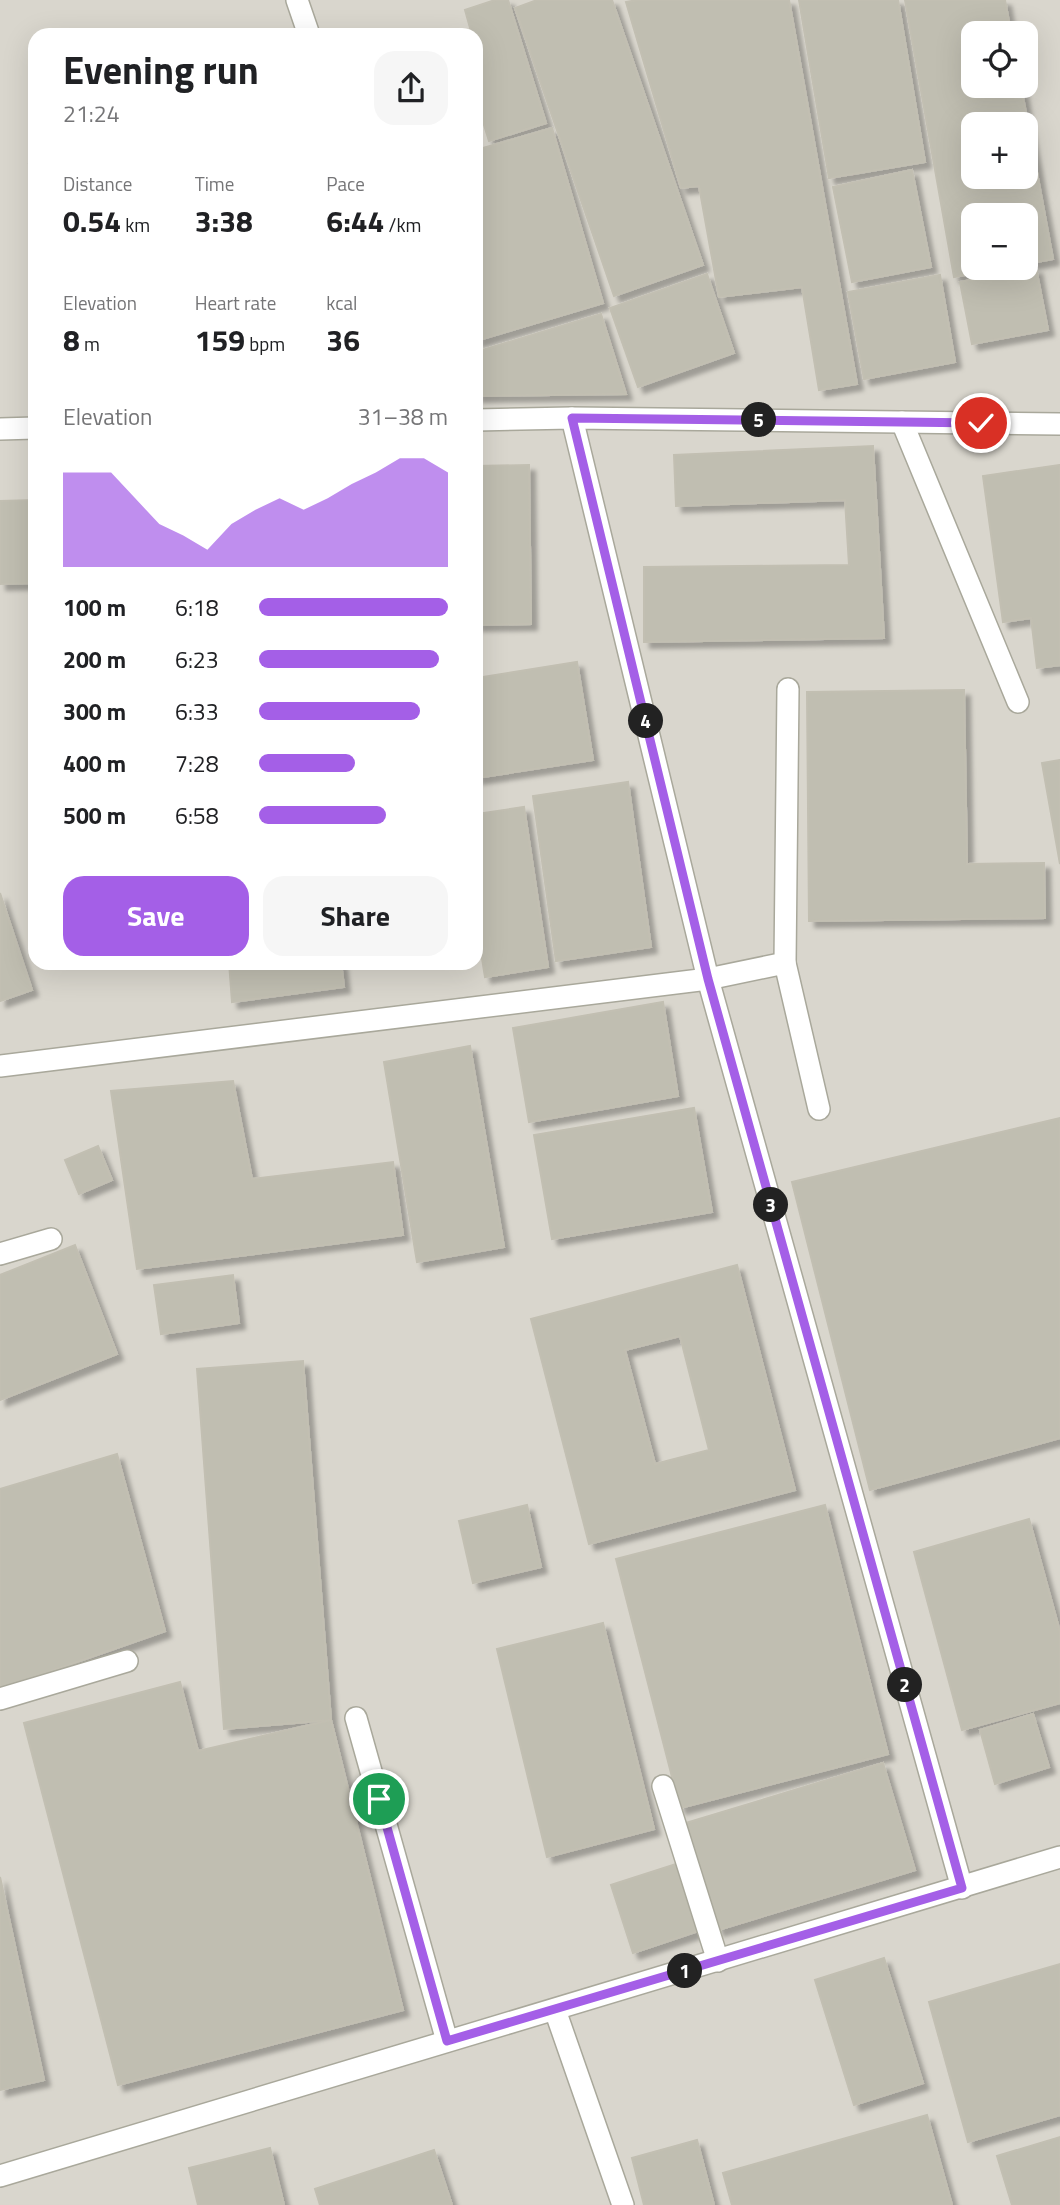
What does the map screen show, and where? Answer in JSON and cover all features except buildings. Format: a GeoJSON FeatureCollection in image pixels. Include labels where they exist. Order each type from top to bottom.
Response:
{"type":"FeatureCollection","features":[{"type":"Feature","properties":{"kind":"street"},"geometry":{"type":"LineString","coordinates":[[297,0],[307,28]]}},
{"type":"Feature","properties":{"kind":"street"},"geometry":{"type":"LineString","coordinates":[[483,420],[572,418],[1060,424]]}},
{"type":"Feature","properties":{"kind":"street"},"geometry":{"type":"LineString","coordinates":[[572,418],[708,979],[962,1888]]}},
{"type":"Feature","properties":{"kind":"street"},"geometry":{"type":"LineString","coordinates":[[902,422],[1018,702]]}},
{"type":"Feature","properties":{"kind":"street"},"geometry":{"type":"LineString","coordinates":[[0,429],[28,428]]}},
{"type":"Feature","properties":{"kind":"street"},"geometry":{"type":"LineString","coordinates":[[788,689],[785,963],[819,1109]]}},
{"type":"Feature","properties":{"kind":"street"},"geometry":{"type":"LineString","coordinates":[[0,1066],[708,979],[785,963]]}},
{"type":"Feature","properties":{"kind":"street"},"geometry":{"type":"LineString","coordinates":[[0,1254],[51,1239]]}},
{"type":"Feature","properties":{"kind":"street"},"geometry":{"type":"LineString","coordinates":[[0,1699],[127,1661]]}},
{"type":"Feature","properties":{"kind":"street"},"geometry":{"type":"LineString","coordinates":[[356,1718],[447,2041]]}},
{"type":"Feature","properties":{"kind":"street"},"geometry":{"type":"LineString","coordinates":[[663,1786],[718,1961]]}},
{"type":"Feature","properties":{"kind":"street"},"geometry":{"type":"LineString","coordinates":[[0,2176],[1060,1857]]}},
{"type":"Feature","properties":{"kind":"street"},"geometry":{"type":"LineString","coordinates":[[555,2010],[623,2205]]}},
{"type":"Feature","properties":{"kind":"shaded area"},"geometry":{"type":"Polygon","coordinates":[[[0,0],[1060,0],[1060,2205],[0,2205],[0,0]]]}},
{"type":"Feature","properties":{"kind":"route"},"geometry":{"type":"LineString","coordinates":[[379,1799],[447,2041],[962,1888],[708,979],[572,418],[981,423]]}}]}
